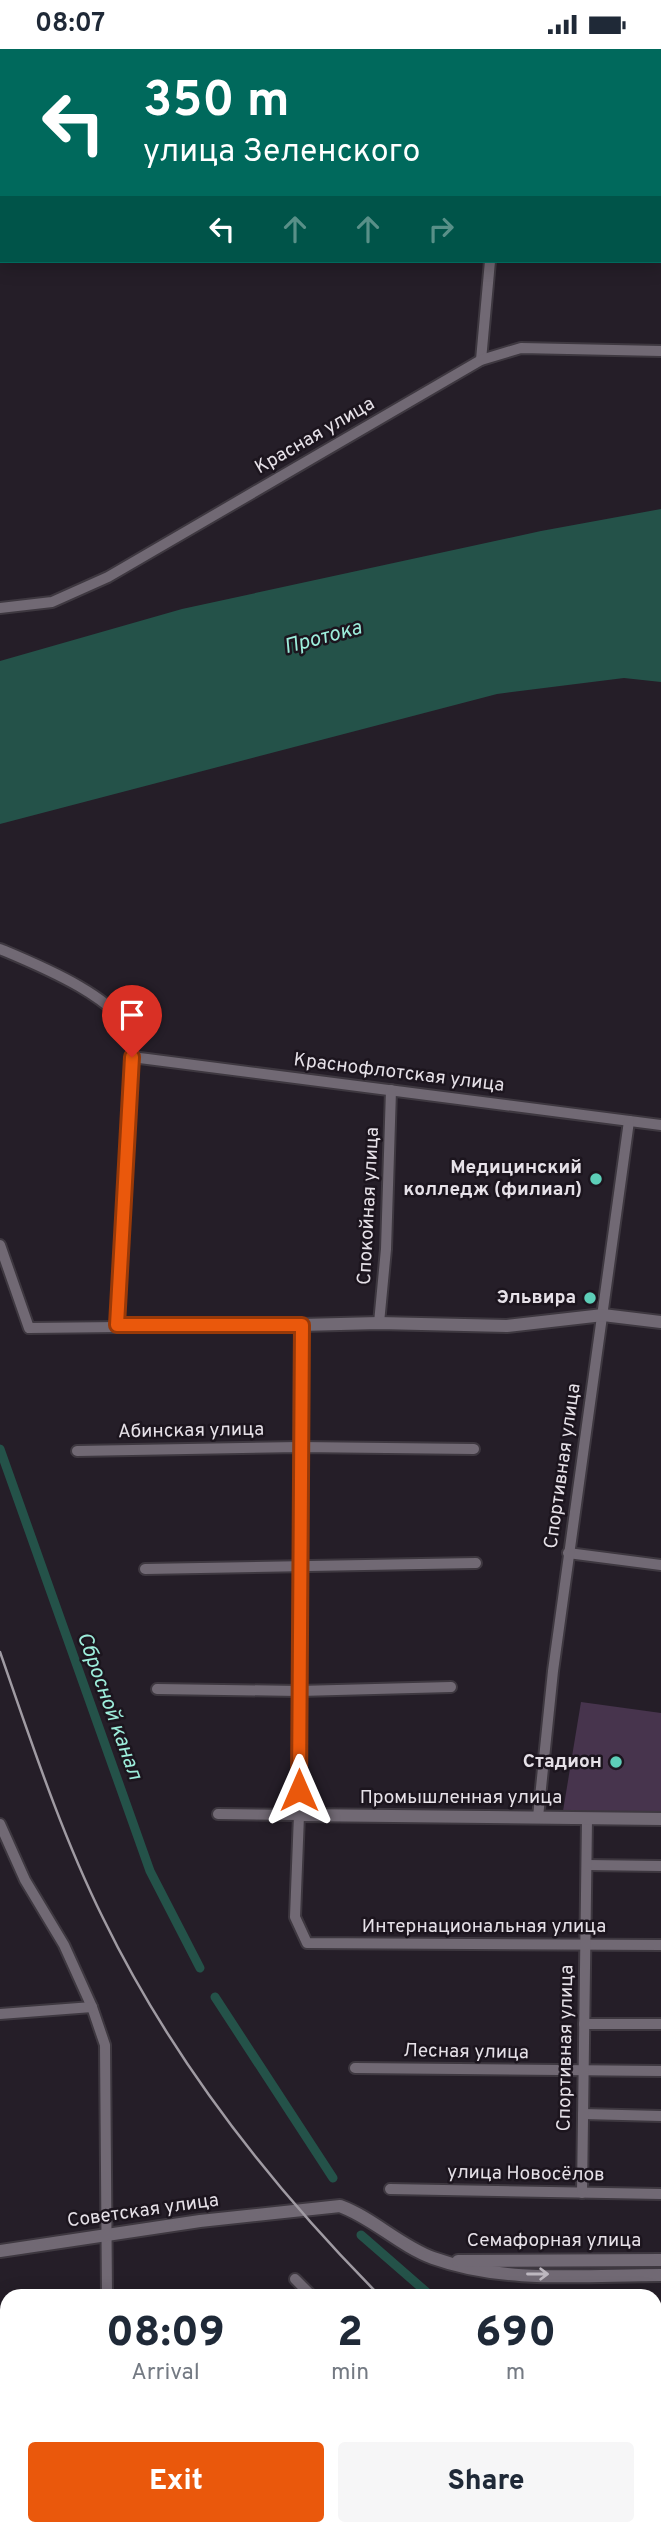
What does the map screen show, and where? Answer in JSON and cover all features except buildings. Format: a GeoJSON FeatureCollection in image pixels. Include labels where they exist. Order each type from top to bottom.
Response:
{"type":"FeatureCollection","features":[{"type":"Feature","properties":{"kind":"street"},"geometry":{"type":"LineString","coordinates":[[481,359],[491,263]]}},
{"type":"Feature","properties":{"kind":"street","name":"Красная улица"},"geometry":{"type":"LineString","coordinates":[[0,608],[52,602],[108,577],[481,359],[521,348],[661,351]]}},
{"type":"Feature","properties":{"kind":"street"},"geometry":{"type":"LineString","coordinates":[[0,949],[82,988],[129,1025],[133,1038],[117,1325]]}},
{"type":"Feature","properties":{"kind":"street","name":"Краснофлотская улица"},"geometry":{"type":"LineString","coordinates":[[132,1057],[661,1125]]}},
{"type":"Feature","properties":{"kind":"street","name":"Спокойная улица"},"geometry":{"type":"LineString","coordinates":[[379,1322],[386,1249],[391,1090]]}},
{"type":"Feature","properties":{"kind":"street","name":"Спортивная улица"},"geometry":{"type":"LineString","coordinates":[[538,1817],[568,1553],[629,1121]]}},
{"type":"Feature","properties":{"kind":"street"},"geometry":{"type":"LineString","coordinates":[[0,1245],[29,1328],[379,1322],[507,1326],[603,1315],[661,1322]]}},
{"type":"Feature","properties":{"kind":"street"},"geometry":{"type":"LineString","coordinates":[[299,1815],[299,1447],[302,1325]]}},
{"type":"Feature","properties":{"kind":"street","name":"Абинская улица"},"geometry":{"type":"LineString","coordinates":[[77,1451],[299,1447],[474,1449]]}},
{"type":"Feature","properties":{"kind":"street"},"geometry":{"type":"LineString","coordinates":[[568,1553],[661,1565]]}},
{"type":"Feature","properties":{"kind":"street"},"geometry":{"type":"LineString","coordinates":[[145,1569],[476,1563]]}},
{"type":"Feature","properties":{"kind":"street"},"geometry":{"type":"LineString","coordinates":[[157,1689],[299,1691],[451,1688]]}},
{"type":"Feature","properties":{"kind":"street","name":"Промышленная улица"},"geometry":{"type":"LineString","coordinates":[[218,1814],[661,1819]]}},
{"type":"Feature","properties":{"kind":"street","name":"Интернациональная улица"},"geometry":{"type":"LineString","coordinates":[[299,1815],[295,1917],[307,1943],[661,1945]]}},
{"type":"Feature","properties":{"kind":"street","name":"Спортивная улица"},"geometry":{"type":"LineString","coordinates":[[582,2193],[587,1819]]}},
{"type":"Feature","properties":{"kind":"street"},"geometry":{"type":"LineString","coordinates":[[0,1824],[24,1880],[64,1945],[92,2007],[105,2045],[107,2289]]}},
{"type":"Feature","properties":{"kind":"street"},"geometry":{"type":"LineString","coordinates":[[587,1865],[661,1866]]}},
{"type":"Feature","properties":{"kind":"street"},"geometry":{"type":"LineString","coordinates":[[0,2014],[92,2007]]}},
{"type":"Feature","properties":{"kind":"street"},"geometry":{"type":"LineString","coordinates":[[584,2024],[661,2024]]}},
{"type":"Feature","properties":{"kind":"street","name":"Лесная улица"},"geometry":{"type":"LineString","coordinates":[[355,2068],[661,2071]]}},
{"type":"Feature","properties":{"kind":"street"},"geometry":{"type":"LineString","coordinates":[[583,2114],[661,2116]]}},
{"type":"Feature","properties":{"kind":"street","name":"улица Новосёлов"},"geometry":{"type":"LineString","coordinates":[[390,2189],[661,2194]]}},
{"type":"Feature","properties":{"kind":"street","name":"Семафорная улица"},"geometry":{"type":"LineString","coordinates":[[292,2212],[340,2206],[360,2214],[430,2257],[493,2274],[661,2275]]}},
{"type":"Feature","properties":{"kind":"street","name":"Советская улица"},"geometry":{"type":"LineString","coordinates":[[0,2251],[200,2221],[292,2212]]}},
{"type":"Feature","properties":{"kind":"street"},"geometry":{"type":"LineString","coordinates":[[492,2259],[484,2266],[493,2274]]}},
{"type":"Feature","properties":{"kind":"street","name":"Семафорная улица"},"geometry":{"type":"LineString","coordinates":[[447,2262],[492,2259],[661,2260]]}},
{"type":"Feature","properties":{"kind":"street"},"geometry":{"type":"LineString","coordinates":[[295,2279],[305,2289]]}},
{"type":"Feature","properties":{"kind":"shaded area","name":"Стадион"},"geometry":{"type":"Polygon","coordinates":[[[581,1702],[661,1713],[661,1814],[563,1811],[581,1702]]]}},
{"type":"Feature","properties":{"kind":"water","name":"Протока"},"geometry":{"type":"Polygon","coordinates":[[[661,509],[661,682],[624,678],[497,694],[0,824],[0,661],[182,609],[541,531],[661,509]]]}},
{"type":"Feature","properties":{"kind":"waterway","name":"Сбросной канал"},"geometry":{"type":"LineString","coordinates":[[0,1449],[150,1871],[200,1968]]}},
{"type":"Feature","properties":{"kind":"waterway","name":"Сбросной канал"},"geometry":{"type":"LineString","coordinates":[[215,1997],[333,2178]]}},
{"type":"Feature","properties":{"kind":"waterway","name":"Сбросной канал"},"geometry":{"type":"LineString","coordinates":[[361,2235],[423,2289]]}},
{"type":"Feature","properties":{"kind":"railway"},"geometry":{"type":"LineString","coordinates":[[0,1652],[47,1787],[88,1886],[130,1970],[160,2021],[226,2118],[300,2210],[373,2289]]}},
{"type":"Feature","properties":{"kind":"place","name":"Медицинский колледж (филиал)"},"geometry":{"type":"Point","coordinates":[596,1179]}},
{"type":"Feature","properties":{"kind":"place","name":"Эльвира"},"geometry":{"type":"Point","coordinates":[590,1298]}},
{"type":"Feature","properties":{"kind":"place","name":"Стадион"},"geometry":{"type":"Point","coordinates":[616,1762]}},
{"type":"Feature","properties":{"kind":"route"},"geometry":{"type":"LineString","coordinates":[[132,1057],[117,1325],[302,1325],[299,1447],[299,1790]]}}]}
